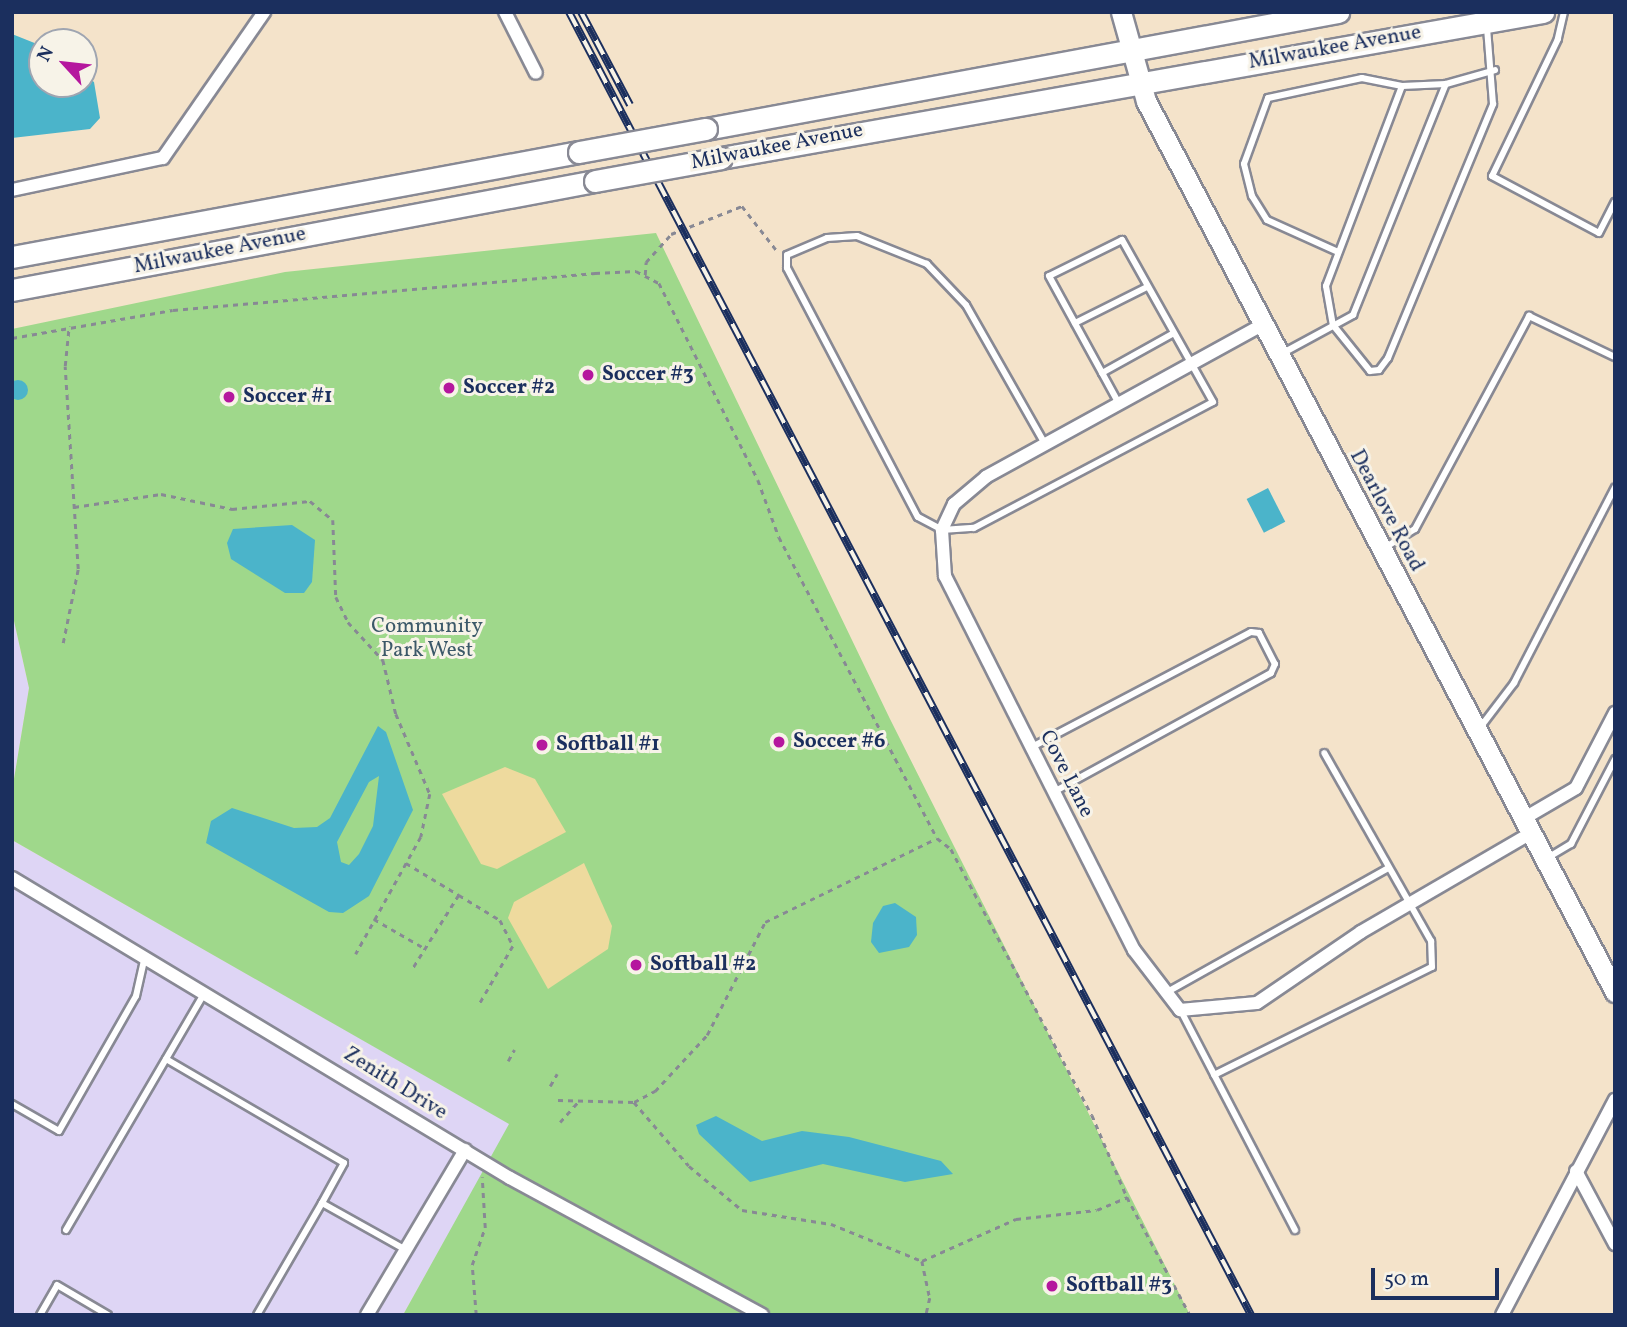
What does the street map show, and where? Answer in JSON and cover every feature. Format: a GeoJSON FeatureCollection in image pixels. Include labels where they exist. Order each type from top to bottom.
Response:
{"type":"FeatureCollection","features":[{"type":"Feature","properties":{"kind":"main road","name":"Dearlove Road"},"geometry":{"type":"LineString","coordinates":[[1121,12],[1126,47],[1137,83],[1278,356],[1615,992]]}},
{"type":"Feature","properties":{"kind":"main road","name":"Milwaukee Avenue"},"geometry":{"type":"LineString","coordinates":[[12,257],[706,129],[1126,47],[1338,12]]}},
{"type":"Feature","properties":{"kind":"main road","name":"Milwaukee Avenue"},"geometry":{"type":"LineString","coordinates":[[12,290],[721,158],[1543,12]]}},
{"type":"Feature","properties":{"kind":"street"},"geometry":{"type":"LineString","coordinates":[[12,190],[163,158],[264,12]]}},
{"type":"Feature","properties":{"kind":"street"},"geometry":{"type":"LineString","coordinates":[[505,12],[536,73]]}},
{"type":"Feature","properties":{"kind":"street"},"geometry":{"type":"LineString","coordinates":[[942,530],[966,491],[1045,444],[1262,325]]}},
{"type":"Feature","properties":{"kind":"street","name":"Cove Lane"},"geometry":{"type":"LineString","coordinates":[[942,530],[944,576],[1133,950],[1171,990],[1180,1010]]}},
{"type":"Feature","properties":{"kind":"street"},"geometry":{"type":"LineString","coordinates":[[1180,1010],[1247,1005],[1273,996],[1527,826],[1576,788],[1615,713]]}},
{"type":"Feature","properties":{"kind":"street","name":"Zenith Drive"},"geometry":{"type":"LineString","coordinates":[[12,878],[487,1164],[762,1315]]}},
{"type":"Feature","properties":{"kind":"street"},"geometry":{"type":"LineString","coordinates":[[1502,1315],[1615,1100]]}},
{"type":"Feature","properties":{"kind":"street"},"geometry":{"type":"LineString","coordinates":[[367,1315],[466,1150]]}},
{"type":"Feature","properties":{"kind":"street"},"geometry":{"type":"LineString","coordinates":[[1576,1171],[1615,1244]]}},
{"type":"Feature","properties":{"kind":"lane"},"geometry":{"type":"LineString","coordinates":[[1564,12],[1558,39],[1492,176],[1599,233],[1615,202]]}},
{"type":"Feature","properties":{"kind":"lane"},"geometry":{"type":"LineString","coordinates":[[1402,86],[1338,252],[1326,293],[1336,329],[1363,366],[1384,367],[1493,104],[1495,70],[1486,22]]}},
{"type":"Feature","properties":{"kind":"lane"},"geometry":{"type":"LineString","coordinates":[[1338,252],[1261,214],[1246,176],[1247,149],[1268,98],[1280,91],[1362,78],[1402,86],[1446,83],[1495,70]]}},
{"type":"Feature","properties":{"kind":"lane"},"geometry":{"type":"LineString","coordinates":[[1278,356],[1336,329],[1361,298],[1446,83]]}},
{"type":"Feature","properties":{"kind":"lane"},"geometry":{"type":"LineString","coordinates":[[1045,444],[967,306],[927,264],[857,236],[801,246],[785,260],[918,517],[942,530],[974,528],[1213,402],[1189,365],[1122,240],[1049,276],[1119,404]]}},
{"type":"Feature","properties":{"kind":"lane"},"geometry":{"type":"LineString","coordinates":[[1075,323],[1147,287]]}},
{"type":"Feature","properties":{"kind":"lane"},"geometry":{"type":"LineString","coordinates":[[1381,550],[1415,529],[1529,316],[1615,357]]}},
{"type":"Feature","properties":{"kind":"lane"},"geometry":{"type":"LineString","coordinates":[[1102,373],[1172,334]]}},
{"type":"Feature","properties":{"kind":"lane"},"geometry":{"type":"LineString","coordinates":[[1477,731],[1514,683],[1615,487]]}},
{"type":"Feature","properties":{"kind":"lane"},"geometry":{"type":"LineString","coordinates":[[1031,747],[1259,633],[1275,664],[1272,673],[1054,792]]}},
{"type":"Feature","properties":{"kind":"lane"},"geometry":{"type":"LineString","coordinates":[[1214,1075],[1432,967],[1431,941],[1407,905],[1324,753]]}},
{"type":"Feature","properties":{"kind":"lane"},"geometry":{"type":"LineString","coordinates":[[1545,860],[1571,844],[1615,760]]}},
{"type":"Feature","properties":{"kind":"lane"},"geometry":{"type":"LineString","coordinates":[[1171,990],[1387,869]]}},
{"type":"Feature","properties":{"kind":"lane"},"geometry":{"type":"LineString","coordinates":[[12,1104],[59,1131],[136,996],[145,956]]}},
{"type":"Feature","properties":{"kind":"lane"},"geometry":{"type":"LineString","coordinates":[[66,1230],[205,993]]}},
{"type":"Feature","properties":{"kind":"lane"},"geometry":{"type":"LineString","coordinates":[[1180,1010],[1295,1230]]}},
{"type":"Feature","properties":{"kind":"lane"},"geometry":{"type":"LineString","coordinates":[[166,1059],[344,1163],[257,1315]]}},
{"type":"Feature","properties":{"kind":"lane"},"geometry":{"type":"LineString","coordinates":[[322,1203],[405,1250]]}},
{"type":"Feature","properties":{"kind":"lane"},"geometry":{"type":"LineString","coordinates":[[40,1315],[57,1285],[108,1315]]}},
{"type":"Feature","properties":{"kind":"path"},"geometry":{"type":"LineString","coordinates":[[645,275],[646,262],[671,234],[741,205],[785,260]]}},
{"type":"Feature","properties":{"kind":"path"},"geometry":{"type":"LineString","coordinates":[[12,338],[69,326],[365,292],[595,273],[645,275],[667,296],[779,537],[937,838],[951,849],[1092,1115],[1126,1197],[1190,1315]]}},
{"type":"Feature","properties":{"kind":"path"},"geometry":{"type":"LineString","coordinates":[[63,643],[78,569],[72,531],[74,507],[65,366],[69,326]]}},
{"type":"Feature","properties":{"kind":"path"},"geometry":{"type":"LineString","coordinates":[[74,507],[177,494],[232,509],[310,501],[327,512],[336,533],[336,597],[348,622],[383,660],[396,714],[430,794],[421,837],[356,954]]}},
{"type":"Feature","properties":{"kind":"path"},"geometry":{"type":"LineString","coordinates":[[558,1100],[634,1102],[655,1091],[707,1035],[765,922],[937,838]]}},
{"type":"Feature","properties":{"kind":"path"},"geometry":{"type":"LineString","coordinates":[[406,863],[500,920],[513,946],[479,1005]]}},
{"type":"Feature","properties":{"kind":"path"},"geometry":{"type":"LineString","coordinates":[[412,970],[459,895]]}},
{"type":"Feature","properties":{"kind":"path"},"geometry":{"type":"LineString","coordinates":[[374,919],[426,948]]}},
{"type":"Feature","properties":{"kind":"path"},"geometry":{"type":"LineString","coordinates":[[508,1061],[514,1050]]}},
{"type":"Feature","properties":{"kind":"path"},"geometry":{"type":"LineString","coordinates":[[550,1086],[557,1074]]}},
{"type":"Feature","properties":{"kind":"path"},"geometry":{"type":"LineString","coordinates":[[560,1122],[580,1100]]}},
{"type":"Feature","properties":{"kind":"path"},"geometry":{"type":"LineString","coordinates":[[634,1102],[689,1166],[742,1210],[831,1224],[922,1261],[1016,1219],[1097,1210],[1126,1197]]}},
{"type":"Feature","properties":{"kind":"path"},"geometry":{"type":"LineString","coordinates":[[476,1315],[472,1265],[485,1228],[487,1164]]}},
{"type":"Feature","properties":{"kind":"path"},"geometry":{"type":"LineString","coordinates":[[922,1261],[930,1298],[926,1315]]}},
{"type":"Feature","properties":{"kind":"shaded area"},"geometry":{"type":"Polygon","coordinates":[[[12,612],[29,688],[12,791],[12,612]]]}},
{"type":"Feature","properties":{"kind":"shaded area"},"geometry":{"type":"Polygon","coordinates":[[[12,840],[510,1124],[403,1315],[12,1315],[12,840]]]}},
{"type":"Feature","properties":{"kind":"green space","name":"Community Park West"},"geometry":{"type":"Polygon","coordinates":[[[656,233],[890,719],[1190,1315],[403,1315],[509,1124],[12,840],[12,791],[29,688],[12,612],[12,329],[285,272],[656,233]]]}},
{"type":"Feature","properties":{"kind":"sand"},"geometry":{"type":"Polygon","coordinates":[[[505,767],[535,779],[566,832],[497,869],[481,864],[442,794],[505,767]]]}},
{"type":"Feature","properties":{"kind":"sand"},"geometry":{"type":"Polygon","coordinates":[[[584,863],[612,926],[608,949],[548,989],[508,918],[514,902],[584,863]]]}},
{"type":"Feature","properties":{"kind":"water"},"geometry":{"type":"Polygon","coordinates":[[[12,34],[28,40],[28,98],[97,98],[100,118],[90,129],[12,138],[12,34]]]}},
{"type":"Feature","properties":{"kind":"water"},"geometry":{"type":"Polygon","coordinates":[[[18,380],[25,383],[28,390],[25,397],[18,400],[11,397],[8,390],[11,383],[18,380]]]}},
{"type":"Feature","properties":{"kind":"water"},"geometry":{"type":"Polygon","coordinates":[[[1268,488],[1285,522],[1264,533],[1247,499],[1268,488]]]}},
{"type":"Feature","properties":{"kind":"water"},"geometry":{"type":"Polygon","coordinates":[[[292,525],[315,540],[312,582],[304,593],[285,593],[231,559],[227,543],[233,529],[292,525]]]}},
{"type":"Feature","properties":{"kind":"water"},"geometry":{"type":"Polygon","coordinates":[[[378,726],[386,732],[413,810],[369,896],[343,913],[329,912],[206,843],[211,821],[232,808],[294,828],[317,827],[330,818],[378,726]],[[379,776],[369,782],[337,842],[341,862],[349,865],[359,854],[373,826],[379,776]]]}},
{"type":"Feature","properties":{"kind":"water"},"geometry":{"type":"Polygon","coordinates":[[[895,903],[916,917],[917,935],[909,947],[879,953],[871,942],[873,923],[883,906],[895,903]]]}},
{"type":"Feature","properties":{"kind":"water"},"geometry":{"type":"Polygon","coordinates":[[[716,1116],[762,1141],[802,1131],[849,1137],[941,1161],[953,1174],[905,1182],[823,1164],[750,1182],[699,1134],[696,1125],[716,1116]]]}},
{"type":"Feature","properties":{"kind":"railway"},"geometry":{"type":"LineString","coordinates":[[569,12],[1251,1315]]}},
{"type":"Feature","properties":{"kind":"railway"},"geometry":{"type":"LineString","coordinates":[[581,12],[630,105]]}},
{"type":"Feature","properties":{"kind":"place","name":"Soccer #3"},"geometry":{"type":"Point","coordinates":[588,375]}},
{"type":"Feature","properties":{"kind":"place","name":"Soccer #2"},"geometry":{"type":"Point","coordinates":[449,388]}},
{"type":"Feature","properties":{"kind":"place","name":"Soccer #1"},"geometry":{"type":"Point","coordinates":[229,397]}},
{"type":"Feature","properties":{"kind":"place","name":"Soccer #6"},"geometry":{"type":"Point","coordinates":[779,742]}},
{"type":"Feature","properties":{"kind":"place","name":"Softball #1"},"geometry":{"type":"Point","coordinates":[542,745]}},
{"type":"Feature","properties":{"kind":"place","name":"Softball #2"},"geometry":{"type":"Point","coordinates":[636,965]}},
{"type":"Feature","properties":{"kind":"place","name":"Softball #3"},"geometry":{"type":"Point","coordinates":[1052,1286]}}]}
